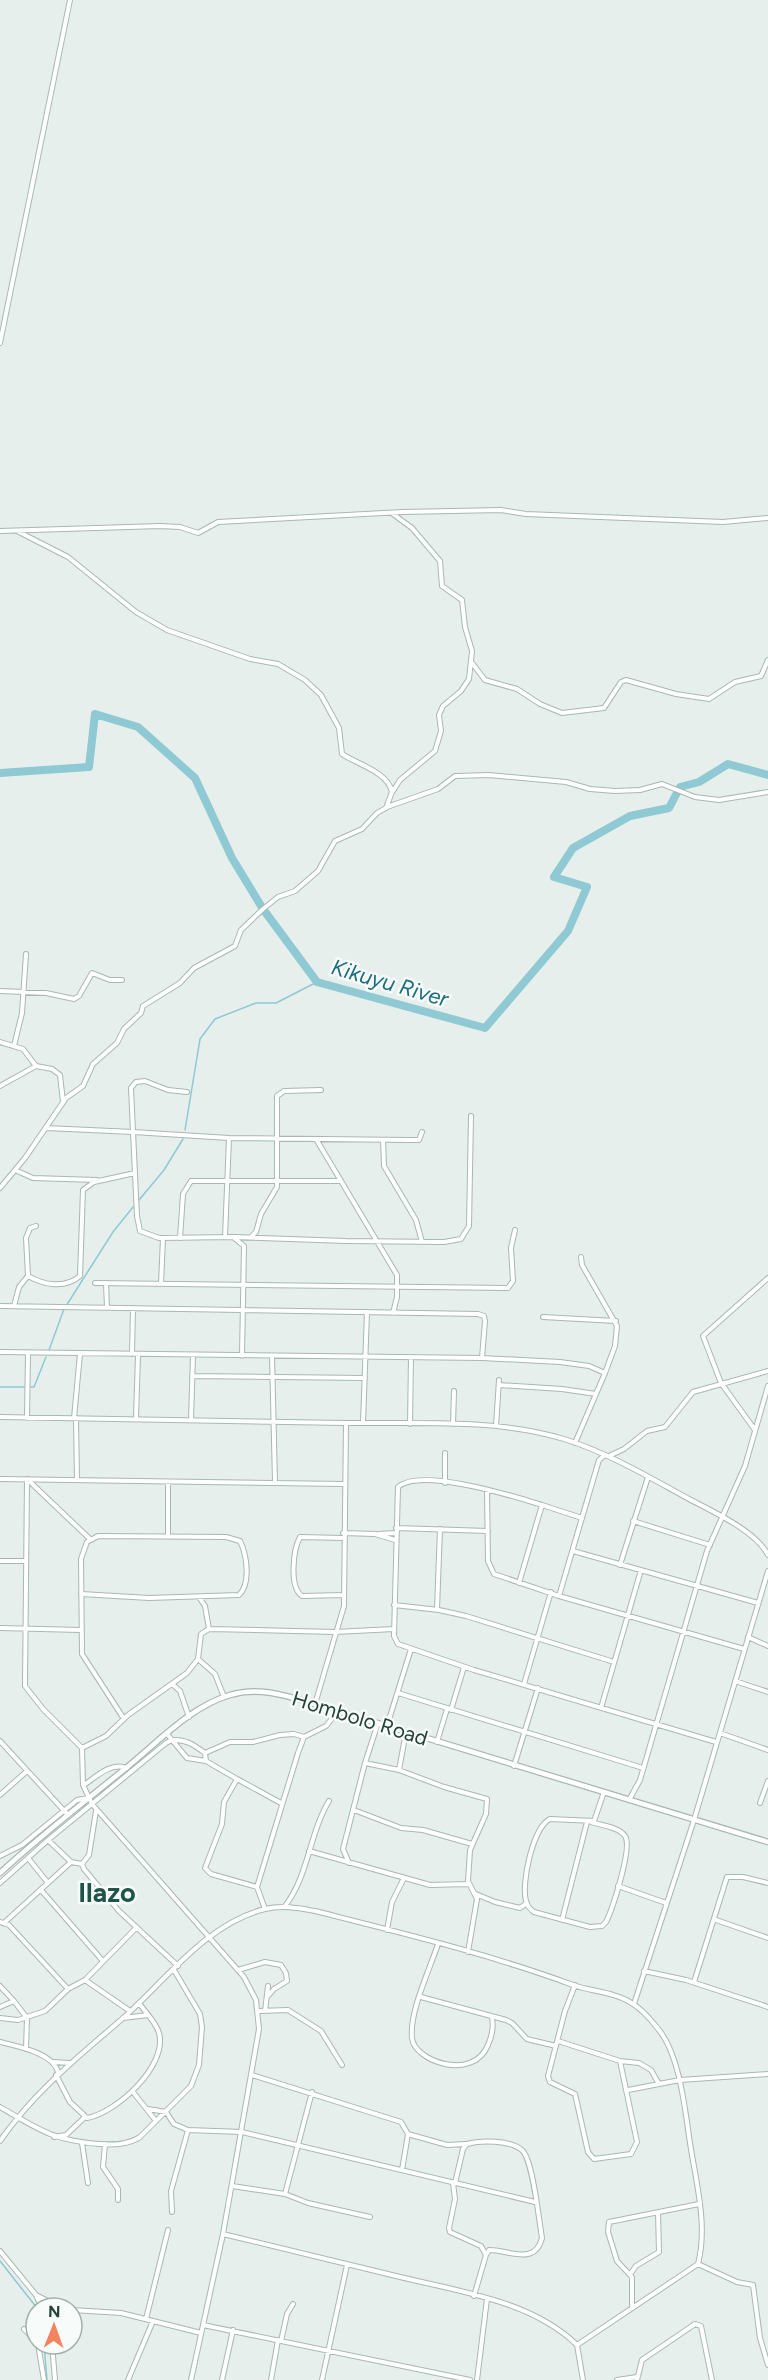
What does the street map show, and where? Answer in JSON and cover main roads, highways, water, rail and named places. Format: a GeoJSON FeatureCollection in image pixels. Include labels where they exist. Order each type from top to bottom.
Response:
{"type":"FeatureCollection","features":[{"type":"Feature","properties":{"kind":"waterway","name":"Kikuyu River"},"geometry":{"type":"LineString","coordinates":[[0,773],[89,767],[95,714],[138,727],[195,778],[232,858],[263,909],[317,982],[485,1028],[568,931],[587,887],[554,877],[573,848],[630,816],[669,808],[680,787],[699,782],[728,764],[768,775]]}},
{"type":"Feature","properties":{"kind":"waterway"},"geometry":{"type":"LineString","coordinates":[[185,1130],[200,1039],[215,1019],[256,1003],[276,1003],[317,982]]}},
{"type":"Feature","properties":{"kind":"waterway"},"geometry":{"type":"LineString","coordinates":[[139,1200],[164,1170],[183,1139]]}},
{"type":"Feature","properties":{"kind":"waterway"},"geometry":{"type":"LineString","coordinates":[[66,1306],[113,1232],[133,1207]]}},
{"type":"Feature","properties":{"kind":"waterway"},"geometry":{"type":"LineString","coordinates":[[49,1350],[64,1309]]}},
{"type":"Feature","properties":{"kind":"waterway"},"geometry":{"type":"LineString","coordinates":[[31,1387],[34,1387],[46,1357]]}},
{"type":"Feature","properties":{"kind":"waterway"},"geometry":{"type":"LineString","coordinates":[[0,1387],[24,1387]]}},
{"type":"Feature","properties":{"kind":"waterway"},"geometry":{"type":"LineString","coordinates":[[0,2261],[28,2296]]}},
{"type":"Feature","properties":{"kind":"waterway"},"geometry":{"type":"LineString","coordinates":[[45,2356],[47,2380]]}},
{"type":"Feature","properties":{"kind":"district","name":"Ilazo"},"geometry":{"type":"Point","coordinates":[107,1892]}}]}
